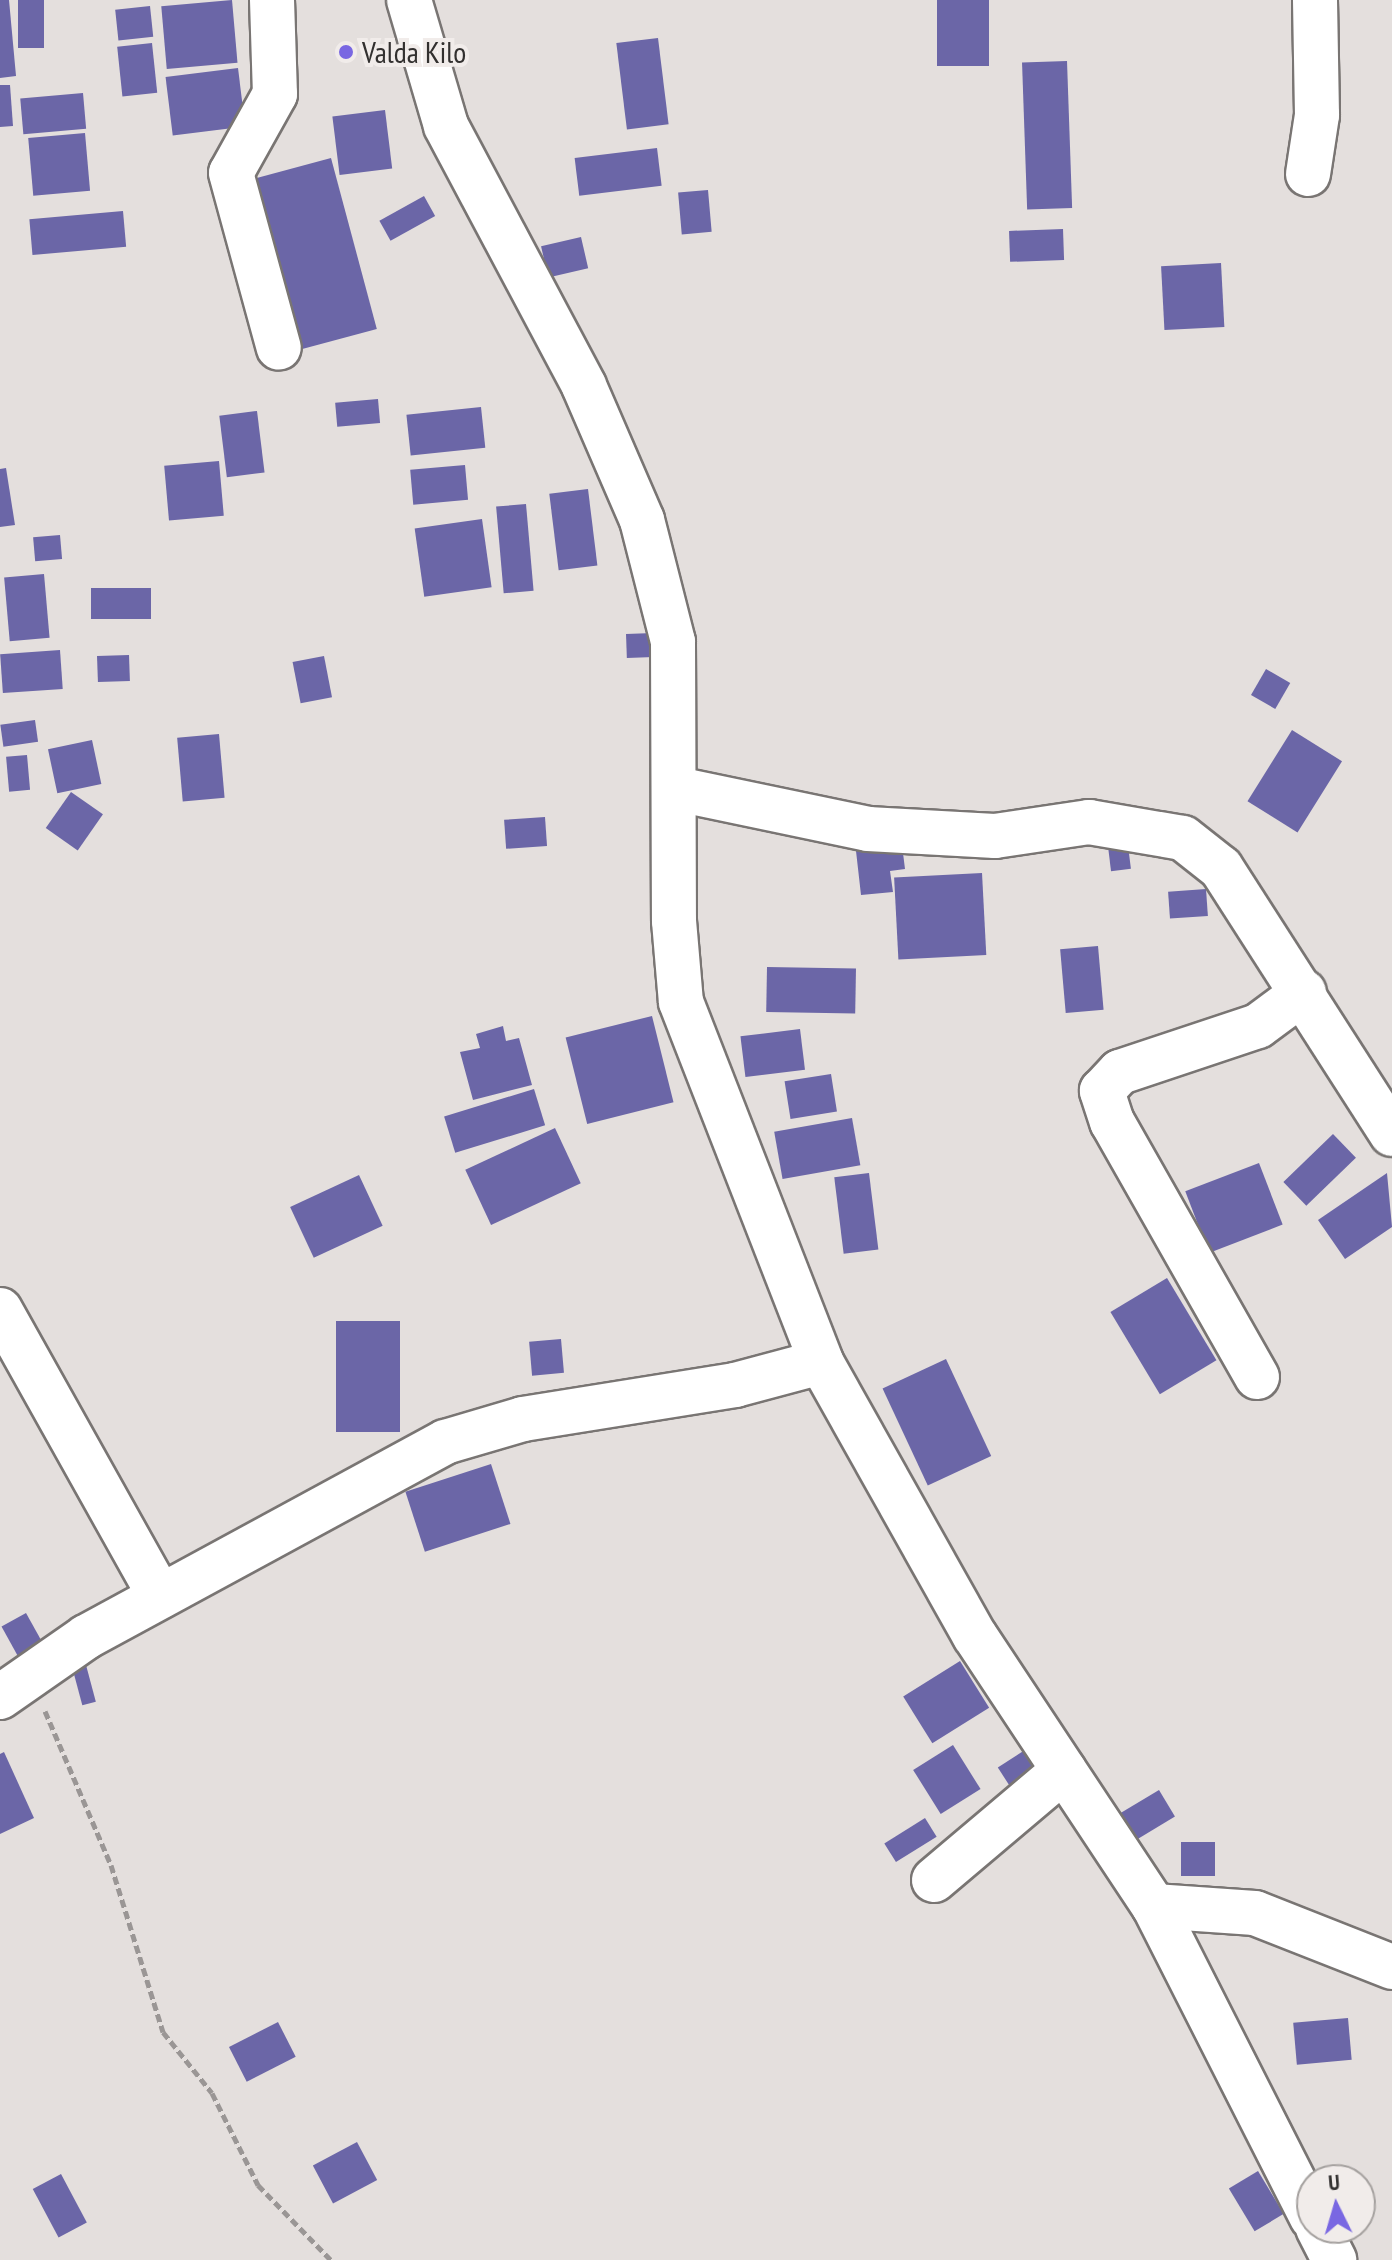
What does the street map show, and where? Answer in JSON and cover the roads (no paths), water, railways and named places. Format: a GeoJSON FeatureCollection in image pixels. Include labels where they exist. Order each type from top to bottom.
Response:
{"type":"FeatureCollection","features":[{"type":"Feature","properties":{"kind":"street"},"geometry":{"type":"LineString","coordinates":[[272,0],[275,94],[231,173],[279,348]]}},
{"type":"Feature","properties":{"kind":"street"},"geometry":{"type":"LineString","coordinates":[[409,0],[446,126],[584,386],[642,520],[673,642],[677,789],[674,921],[681,1002],[821,1362],[975,1636],[1154,1906],[1296,2186]]}},
{"type":"Feature","properties":{"kind":"street"},"geometry":{"type":"LineString","coordinates":[[1308,174],[1317,115],[1315,0]]}},
{"type":"Feature","properties":{"kind":"street"},"geometry":{"type":"LineString","coordinates":[[677,789],[868,829],[995,836],[1089,822],[1183,838],[1221,868],[1304,992],[1392,1134]]}},
{"type":"Feature","properties":{"kind":"street"},"geometry":{"type":"LineString","coordinates":[[1257,1377],[1112,1122],[1102,1091],[1120,1072],[1258,1026],[1304,992]]}},
{"type":"Feature","properties":{"kind":"street"},"geometry":{"type":"LineString","coordinates":[[0,1310],[160,1596]]}},
{"type":"Feature","properties":{"kind":"street"},"geometry":{"type":"LineString","coordinates":[[14,1686],[160,1596],[445,1442],[523,1419],[735,1385],[821,1362]]}},
{"type":"Feature","properties":{"kind":"street"},"geometry":{"type":"LineString","coordinates":[[934,1880],[1064,1770]]}},
{"type":"Feature","properties":{"kind":"street"},"geometry":{"type":"LineString","coordinates":[[1154,1906],[1255,1913],[1392,1967]]}},
{"type":"Feature","properties":{"kind":"place","name":"Valda Kilo"},"geometry":{"type":"Point","coordinates":[346,52]}}]}
